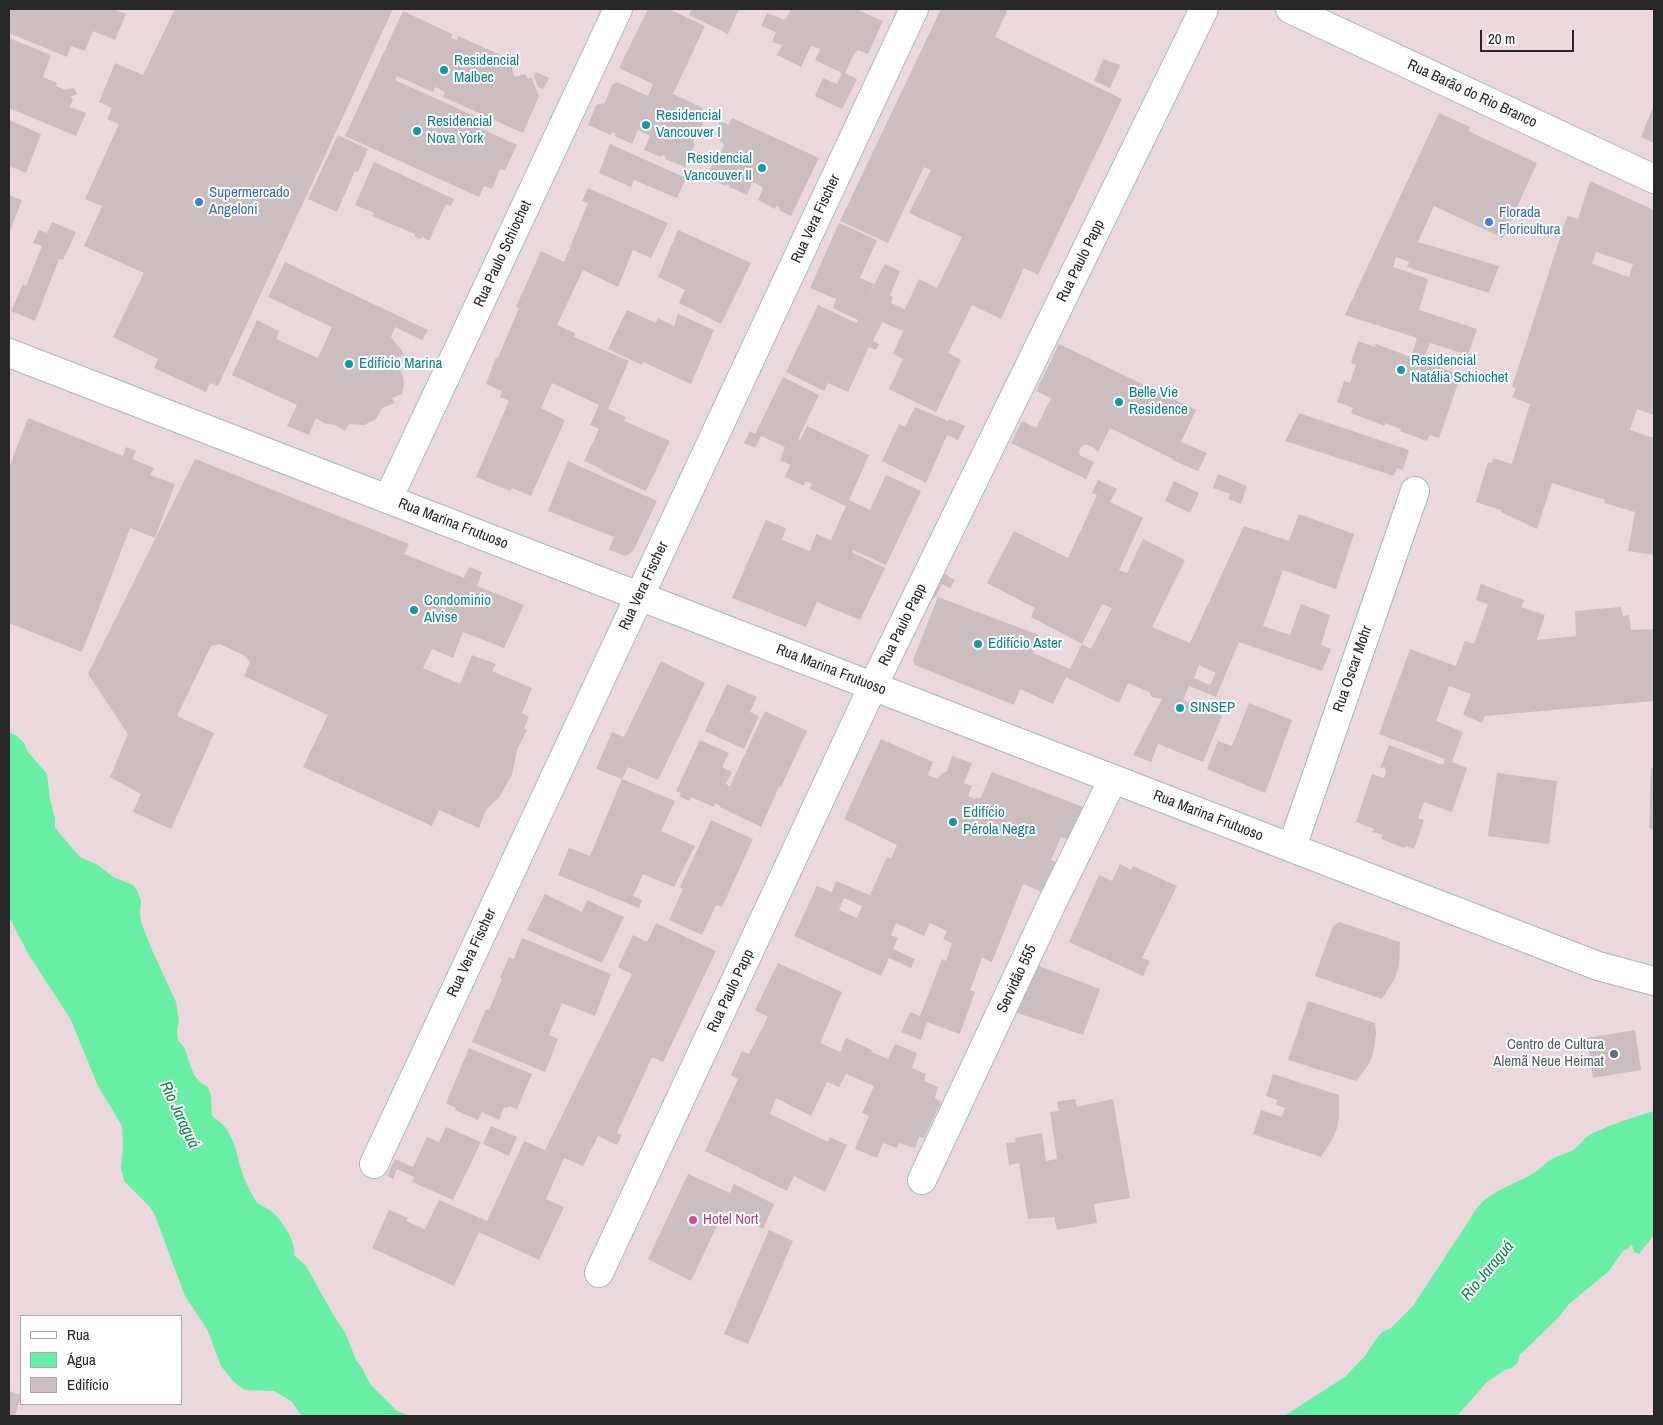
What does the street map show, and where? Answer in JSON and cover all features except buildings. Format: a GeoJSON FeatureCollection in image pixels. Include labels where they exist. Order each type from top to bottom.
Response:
{"type":"FeatureCollection","features":[{"type":"Feature","properties":{"kind":"street","name":"Rua Paulo Schiochet"},"geometry":{"type":"LineString","coordinates":[[388,499],[618,9]]}},
{"type":"Feature","properties":{"kind":"street","name":"Rua Vera Fischer"},"geometry":{"type":"LineString","coordinates":[[374,1164],[914,9]]}},
{"type":"Feature","properties":{"kind":"street","name":"Rua Paulo Papp"},"geometry":{"type":"LineString","coordinates":[[599,1273],[873,686],[1204,9]]}},
{"type":"Feature","properties":{"kind":"street","name":"Rua Barão do Rio Branco"},"geometry":{"type":"LineString","coordinates":[[1290,9],[1654,179]]}},
{"type":"Feature","properties":{"kind":"street","name":"Rua Marina Frutuoso"},"geometry":{"type":"LineString","coordinates":[[9,353],[1598,966],[1654,981]]}},
{"type":"Feature","properties":{"kind":"street","name":"Rua Oscar Mohr"},"geometry":{"type":"LineString","coordinates":[[1292,847],[1415,491]]}},
{"type":"Feature","properties":{"kind":"street","name":"Servidão 555"},"geometry":{"type":"LineString","coordinates":[[922,1180],[1113,779]]}},
{"type":"Feature","properties":{"kind":"water","name":"Rio Jaraguá"},"geometry":{"type":"Polygon","coordinates":[[[9,732],[17,736],[24,743],[28,752],[47,774],[55,828],[80,857],[98,865],[113,877],[133,885],[138,892],[141,901],[141,922],[176,1002],[179,1021],[177,1030],[178,1040],[184,1047],[194,1075],[208,1087],[211,1096],[212,1116],[227,1130],[250,1191],[256,1201],[276,1215],[288,1231],[293,1244],[294,1255],[306,1266],[345,1332],[356,1360],[371,1385],[397,1411],[410,1416],[302,1416],[291,1401],[274,1391],[245,1390],[233,1381],[221,1366],[207,1329],[185,1296],[154,1213],[124,1181],[121,1168],[122,1126],[97,1084],[71,1020],[29,955],[9,917],[9,732]]]}},
{"type":"Feature","properties":{"kind":"water","name":"Rio Jaraguá"},"geometry":{"type":"Polygon","coordinates":[[[1654,1111],[1654,1235],[1639,1254],[1634,1252],[1632,1245],[1623,1251],[1609,1271],[1569,1304],[1558,1318],[1520,1354],[1518,1362],[1512,1368],[1505,1370],[1487,1382],[1457,1416],[1284,1416],[1345,1377],[1365,1356],[1382,1332],[1391,1328],[1413,1306],[1477,1208],[1484,1201],[1529,1176],[1550,1160],[1573,1150],[1593,1133],[1654,1111]]]}},
{"type":"Feature","properties":{"kind":"place","name":"Residencial Malbec"},"geometry":{"type":"Point","coordinates":[444,70]}},
{"type":"Feature","properties":{"kind":"place","name":"Residencial Vancouver I"},"geometry":{"type":"Point","coordinates":[646,125]}},
{"type":"Feature","properties":{"kind":"place","name":"Residencial Nova York"},"geometry":{"type":"Point","coordinates":[417,131]}},
{"type":"Feature","properties":{"kind":"place","name":"Residencial Vancouver II"},"geometry":{"type":"Point","coordinates":[762,168]}},
{"type":"Feature","properties":{"kind":"place","name":"Supermercado Angeloni"},"geometry":{"type":"Point","coordinates":[199,202]}},
{"type":"Feature","properties":{"kind":"place","name":"Florada Floricultura"},"geometry":{"type":"Point","coordinates":[1489,222]}},
{"type":"Feature","properties":{"kind":"place","name":"Edifício Marina"},"geometry":{"type":"Point","coordinates":[349,364]}},
{"type":"Feature","properties":{"kind":"place","name":"Residencial Natália Schiochet"},"geometry":{"type":"Point","coordinates":[1401,370]}},
{"type":"Feature","properties":{"kind":"place","name":"Belle Vie Residence"},"geometry":{"type":"Point","coordinates":[1119,402]}},
{"type":"Feature","properties":{"kind":"place","name":"Condominio Alvise"},"geometry":{"type":"Point","coordinates":[414,610]}},
{"type":"Feature","properties":{"kind":"place","name":"Edifício Aster"},"geometry":{"type":"Point","coordinates":[978,644]}},
{"type":"Feature","properties":{"kind":"place","name":"SINSEP"},"geometry":{"type":"Point","coordinates":[1180,708]}},
{"type":"Feature","properties":{"kind":"place","name":"Edifício Pérola Negra"},"geometry":{"type":"Point","coordinates":[953,822]}},
{"type":"Feature","properties":{"kind":"place","name":"Centro de Cultura Alemã Neue Heimat"},"geometry":{"type":"Point","coordinates":[1614,1054]}},
{"type":"Feature","properties":{"kind":"place","name":"Hotel Nort"},"geometry":{"type":"Point","coordinates":[693,1220]}}]}
